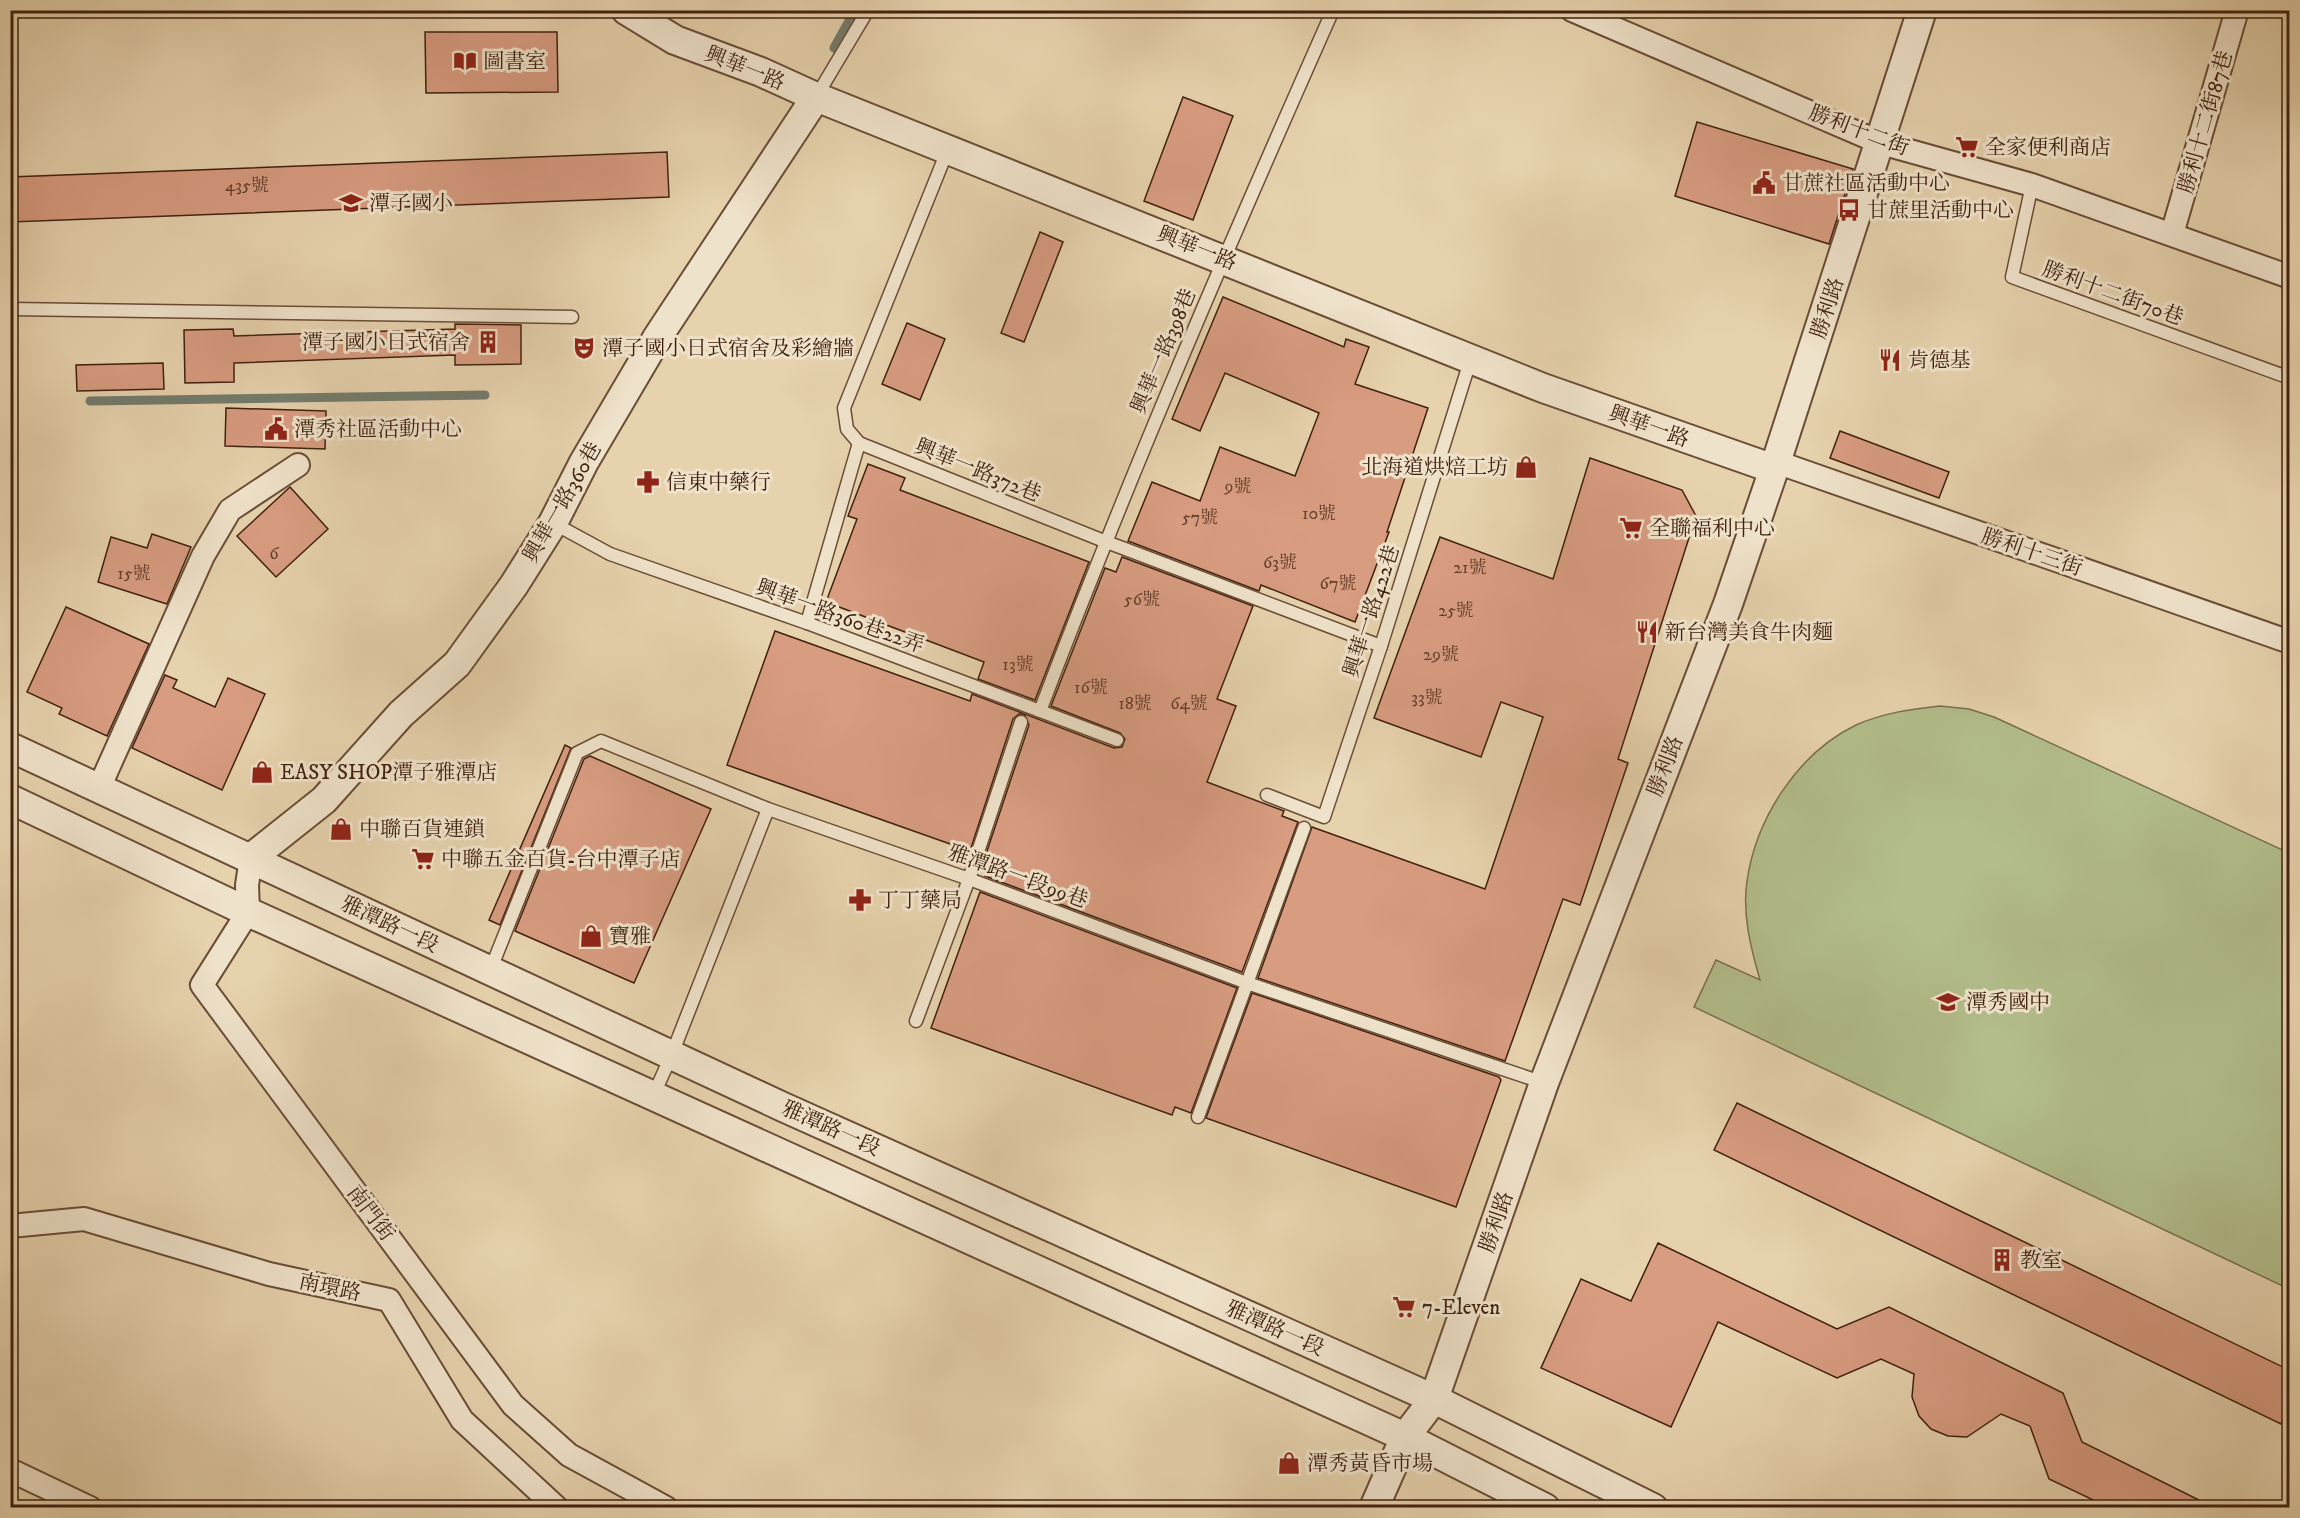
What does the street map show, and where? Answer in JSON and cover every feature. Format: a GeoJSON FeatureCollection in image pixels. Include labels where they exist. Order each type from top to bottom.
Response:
{"type":"FeatureCollection","features":[{"type":"Feature","properties":{"kind":"street","name":"興華一路"},"geometry":{"type":"LineString","coordinates":[[626,10],[675,40],[761,72],[816,98],[1223,258],[1543,388],[1774,469]]}},
{"type":"Feature","properties":{"kind":"street","name":"勝利路"},"geometry":{"type":"LineString","coordinates":[[1374,1508],[1405,1437],[1434,1399],[1544,1083],[1728,604],[1881,143],[1922,10]]}},
{"type":"Feature","properties":{"kind":"street","name":"勝利十二街87巷"},"geometry":{"type":"LineString","coordinates":[[2172,234],[2237,10]]}},
{"type":"Feature","properties":{"kind":"street","name":"勝利十二街"},"geometry":{"type":"LineString","coordinates":[[1577,11],[1881,143],[2032,185],[2289,277]]}},
{"type":"Feature","properties":{"kind":"street","name":"興華一路360巷"},"geometry":{"type":"LineString","coordinates":[[250,858],[324,800],[401,714],[457,664],[514,585],[553,523],[584,462],[657,338],[816,98]]}},
{"type":"Feature","properties":{"kind":"street"},"geometry":{"type":"LineString","coordinates":[[99,788],[203,556],[230,510],[298,465]]}},
{"type":"Feature","properties":{"kind":"street","name":"勝利十三街"},"geometry":{"type":"LineString","coordinates":[[1774,469],[1785,465],[2289,642]]}},
{"type":"Feature","properties":{"kind":"street","name":"雅潭路一段"},"geometry":{"type":"LineString","coordinates":[[15,744],[99,788],[490,971],[1434,1399],[1653,1508]]}},
{"type":"Feature","properties":{"kind":"street","name":"雅潭路一段"},"geometry":{"type":"LineString","coordinates":[[10,799],[248,912],[654,1094],[1405,1437],[1545,1508]]}},
{"type":"Feature","properties":{"kind":"street"},"geometry":{"type":"LineString","coordinates":[[248,912],[247,885],[250,858]]}},
{"type":"Feature","properties":{"kind":"street","name":"南門街"},"geometry":{"type":"LineString","coordinates":[[248,912],[202,985],[513,1405],[569,1455],[666,1508]]}},
{"type":"Feature","properties":{"kind":"street","name":"南環路"},"geometry":{"type":"LineString","coordinates":[[10,1226],[84,1219],[268,1274],[389,1300],[462,1420],[557,1508]]}},
{"type":"Feature","properties":{"kind":"street"},"geometry":{"type":"LineString","coordinates":[[10,1470],[90,1508]]}},
{"type":"Feature","properties":{"kind":"lane"},"geometry":{"type":"LineString","coordinates":[[816,98],[868,10]]}},
{"type":"Feature","properties":{"kind":"lane","name":"興華一路398巷"},"geometry":{"type":"LineString","coordinates":[[1040,711],[1104,542],[1223,258],[1332,10]]}},
{"type":"Feature","properties":{"kind":"lane"},"geometry":{"type":"LineString","coordinates":[[807,623],[859,443],[847,429],[844,408],[948,149]]}},
{"type":"Feature","properties":{"kind":"lane","name":"勝利十二街70巷"},"geometry":{"type":"LineString","coordinates":[[2032,185],[2012,277],[2289,378]]}},
{"type":"Feature","properties":{"kind":"lane"},"geometry":{"type":"LineString","coordinates":[[10,309],[572,317]]}},
{"type":"Feature","properties":{"kind":"lane","name":"興華一路422巷"},"geometry":{"type":"LineString","coordinates":[[1267,795],[1324,816],[1381,646],[1471,357]]}},
{"type":"Feature","properties":{"kind":"lane","name":"興華一路372巷"},"geometry":{"type":"LineString","coordinates":[[859,443],[1104,542],[1381,646]]}},
{"type":"Feature","properties":{"kind":"lane","name":"興華一路360巷22弄"},"geometry":{"type":"LineString","coordinates":[[553,523],[610,554],[807,623],[1117,741]]}},
{"type":"Feature","properties":{"kind":"lane"},"geometry":{"type":"LineString","coordinates":[[916,1021],[969,879],[1021,722]]}},
{"type":"Feature","properties":{"kind":"lane","name":"雅潭路一段99巷"},"geometry":{"type":"LineString","coordinates":[[490,971],[577,753],[601,741],[768,809],[969,879],[1247,982],[1544,1083]]}},
{"type":"Feature","properties":{"kind":"lane"},"geometry":{"type":"LineString","coordinates":[[654,1094],[672,1054],[768,809]]}},
{"type":"Feature","properties":{"kind":"lane"},"geometry":{"type":"LineString","coordinates":[[1198,1116],[1304,828]]}},
{"type":"Feature","properties":{"kind":"green space"},"geometry":{"type":"Polygon","coordinates":[[[1940,706],[1969,709],[1994,717],[2289,853],[2289,1289],[1694,1007],[1716,960],[1760,980],[1747,919],[1747,881],[1752,857],[1770,811],[1798,770],[1835,737],[1856,725],[1897,712],[1940,706]]]}},
{"type":"Feature","properties":{"kind":"building"},"geometry":{"type":"Polygon","coordinates":[[[425,32],[557,32],[558,92],[426,93],[425,32]]]}},
{"type":"Feature","properties":{"kind":"building"},"geometry":{"type":"Polygon","coordinates":[[[1183,97],[1233,116],[1193,220],[1144,201],[1183,97]]]}},
{"type":"Feature","properties":{"kind":"building","name":"甘蔗社區活動中心"},"geometry":{"type":"Polygon","coordinates":[[[1697,122],[1853,169],[1829,244],[1675,196],[1697,122]]]}},
{"type":"Feature","properties":{"kind":"building"},"geometry":{"type":"Polygon","coordinates":[[[667,152],[669,197],[10,222],[10,177],[667,152]]]}},
{"type":"Feature","properties":{"kind":"building"},"geometry":{"type":"Polygon","coordinates":[[[1040,232],[1063,242],[1024,342],[1001,333],[1040,232]]]}},
{"type":"Feature","properties":{"kind":"building"},"geometry":{"type":"Polygon","coordinates":[[[1223,297],[1344,347],[1346,339],[1369,347],[1355,384],[1428,408],[1387,532],[1389,532],[1355,622],[1261,585],[1259,591],[1128,541],[1152,482],[1200,501],[1220,447],[1295,476],[1319,413],[1225,373],[1200,431],[1172,419],[1223,297]]]}},
{"type":"Feature","properties":{"kind":"building"},"geometry":{"type":"Polygon","coordinates":[[[907,323],[945,339],[920,400],[882,384],[907,323]]]}},
{"type":"Feature","properties":{"kind":"building"},"geometry":{"type":"Polygon","coordinates":[[[455,324],[521,325],[521,364],[455,365],[455,355],[234,363],[234,382],[185,383],[184,330],[233,329],[234,336],[455,329],[455,324]]]}},
{"type":"Feature","properties":{"kind":"building"},"geometry":{"type":"Polygon","coordinates":[[[163,363],[164,389],[77,391],[76,365],[163,363]]]}},
{"type":"Feature","properties":{"kind":"building","name":"潭秀社區活動中心"},"geometry":{"type":"Polygon","coordinates":[[[226,408],[326,411],[325,449],[225,446],[226,408]]]}},
{"type":"Feature","properties":{"kind":"building"},"geometry":{"type":"Polygon","coordinates":[[[1840,431],[1949,472],[1939,498],[1830,458],[1840,431]]]}},
{"type":"Feature","properties":{"kind":"building"},"geometry":{"type":"Polygon","coordinates":[[[1590,458],[1682,490],[1696,516],[1618,759],[1628,763],[1580,905],[1563,899],[1505,1061],[1258,978],[1312,827],[1485,889],[1543,717],[1501,702],[1481,757],[1374,718],[1440,537],[1553,579],[1590,458]]]}},
{"type":"Feature","properties":{"kind":"building"},"geometry":{"type":"Polygon","coordinates":[[[868,464],[905,478],[900,490],[1089,562],[1035,700],[978,679],[984,662],[826,602],[857,519],[848,516],[868,464]]]}},
{"type":"Feature","properties":{"kind":"building"},"geometry":{"type":"Polygon","coordinates":[[[290,487],[328,529],[276,577],[237,536],[290,487]]]}},
{"type":"Feature","properties":{"kind":"building"},"geometry":{"type":"Polygon","coordinates":[[[152,534],[191,547],[167,604],[98,582],[111,537],[147,548],[152,534]]]}},
{"type":"Feature","properties":{"kind":"building"},"geometry":{"type":"Polygon","coordinates":[[[1122,557],[1253,606],[1217,699],[1236,706],[1207,782],[1284,811],[1282,816],[1298,822],[1242,972],[985,876],[991,859],[985,857],[1029,725],[1024,714],[1019,714],[1013,719],[970,851],[727,765],[775,631],[970,701],[972,694],[1114,748],[1122,747],[1125,739],[1120,733],[1051,706],[1105,568],[1116,572],[1122,557]]]}},
{"type":"Feature","properties":{"kind":"building"},"geometry":{"type":"Polygon","coordinates":[[[66,607],[149,644],[107,736],[59,714],[62,708],[27,692],[66,607]]]}},
{"type":"Feature","properties":{"kind":"building"},"geometry":{"type":"Polygon","coordinates":[[[165,675],[177,680],[173,688],[215,707],[228,678],[265,694],[222,790],[132,748],[165,675]]]}},
{"type":"Feature","properties":{"kind":"building"},"geometry":{"type":"Polygon","coordinates":[[[565,745],[571,748],[500,925],[489,920],[565,745]]]}},
{"type":"Feature","properties":{"kind":"building"},"geometry":{"type":"Polygon","coordinates":[[[590,756],[711,809],[634,983],[515,931],[584,759],[590,756]]]}},
{"type":"Feature","properties":{"kind":"building"},"geometry":{"type":"Polygon","coordinates":[[[980,892],[1237,988],[1191,1113],[1175,1107],[1172,1115],[931,1028],[980,892]]]}},
{"type":"Feature","properties":{"kind":"building"},"geometry":{"type":"Polygon","coordinates":[[[1252,993],[1499,1077],[1501,1080],[1456,1207],[1206,1118],[1252,993]]]}},
{"type":"Feature","properties":{"kind":"building","name":"教室"},"geometry":{"type":"Polygon","coordinates":[[[1737,1103],[2289,1370],[2289,1407],[2281,1424],[1714,1150],[1737,1103]]]}},
{"type":"Feature","properties":{"kind":"building"},"geometry":{"type":"Polygon","coordinates":[[[1658,1243],[1837,1329],[1889,1307],[2063,1393],[2082,1442],[2215,1508],[2110,1508],[2049,1479],[2030,1426],[2001,1414],[1967,1437],[1948,1436],[1931,1429],[1919,1416],[1912,1397],[1914,1374],[1881,1359],[1837,1378],[1718,1322],[1671,1427],[1541,1368],[1581,1279],[1631,1301],[1658,1243]]]}},
{"type":"Feature","properties":{"kind":"waterway"},"geometry":{"type":"LineString","coordinates":[[834,48],[855,10]]}},
{"type":"Feature","properties":{"kind":"waterway"},"geometry":{"type":"LineString","coordinates":[[90,401],[485,395]]}},
{"type":"Feature","properties":{"kind":"place","name":"圖書室"},"geometry":{"type":"Point","coordinates":[465,61]}},
{"type":"Feature","properties":{"kind":"place","name":"全家便利商店"},"geometry":{"type":"Point","coordinates":[1967,147]}},
{"type":"Feature","properties":{"kind":"place","name":"甘蔗社區活動中心"},"geometry":{"type":"Point","coordinates":[1764,183]}},
{"type":"Feature","properties":{"kind":"place","name":"潭子國小"},"geometry":{"type":"Point","coordinates":[351,203]}},
{"type":"Feature","properties":{"kind":"place","name":"甘蔗里活動中心"},"geometry":{"type":"Point","coordinates":[1849,210]}},
{"type":"Feature","properties":{"kind":"place","name":"潭子國小日式宿舍"},"geometry":{"type":"Point","coordinates":[488,342]}},
{"type":"Feature","properties":{"kind":"place","name":"潭子國小日式宿舍及彩繪牆"},"geometry":{"type":"Point","coordinates":[584,348]}},
{"type":"Feature","properties":{"kind":"place","name":"肯德基"},"geometry":{"type":"Point","coordinates":[1890,360]}},
{"type":"Feature","properties":{"kind":"place","name":"潭秀社區活動中心"},"geometry":{"type":"Point","coordinates":[276,429]}},
{"type":"Feature","properties":{"kind":"place","name":"北海道烘焙工坊"},"geometry":{"type":"Point","coordinates":[1526,467]}},
{"type":"Feature","properties":{"kind":"place","name":"信東中藥行"},"geometry":{"type":"Point","coordinates":[648,482]}},
{"type":"Feature","properties":{"kind":"place","name":"全聯福利中心"},"geometry":{"type":"Point","coordinates":[1631,528]}},
{"type":"Feature","properties":{"kind":"place","name":"新台灣美食牛肉麵"},"geometry":{"type":"Point","coordinates":[1647,632]}},
{"type":"Feature","properties":{"kind":"place","name":"EASY SHOP潭子雅潭店"},"geometry":{"type":"Point","coordinates":[262,772]}},
{"type":"Feature","properties":{"kind":"place","name":"中聯百貨連鎖"},"geometry":{"type":"Point","coordinates":[341,829]}},
{"type":"Feature","properties":{"kind":"place","name":"中聯五金百貨-台中潭子店"},"geometry":{"type":"Point","coordinates":[423,859]}},
{"type":"Feature","properties":{"kind":"place","name":"丁丁藥局"},"geometry":{"type":"Point","coordinates":[860,900]}},
{"type":"Feature","properties":{"kind":"place","name":"寶雅"},"geometry":{"type":"Point","coordinates":[591,936]}},
{"type":"Feature","properties":{"kind":"place","name":"潭秀國中"},"geometry":{"type":"Point","coordinates":[1948,1002]}},
{"type":"Feature","properties":{"kind":"place","name":"教室"},"geometry":{"type":"Point","coordinates":[2002,1260]}},
{"type":"Feature","properties":{"kind":"place","name":"7-Eleven"},"geometry":{"type":"Point","coordinates":[1404,1307]}},
{"type":"Feature","properties":{"kind":"place","name":"潭秀黃昏市場"},"geometry":{"type":"Point","coordinates":[1289,1463]}}]}
